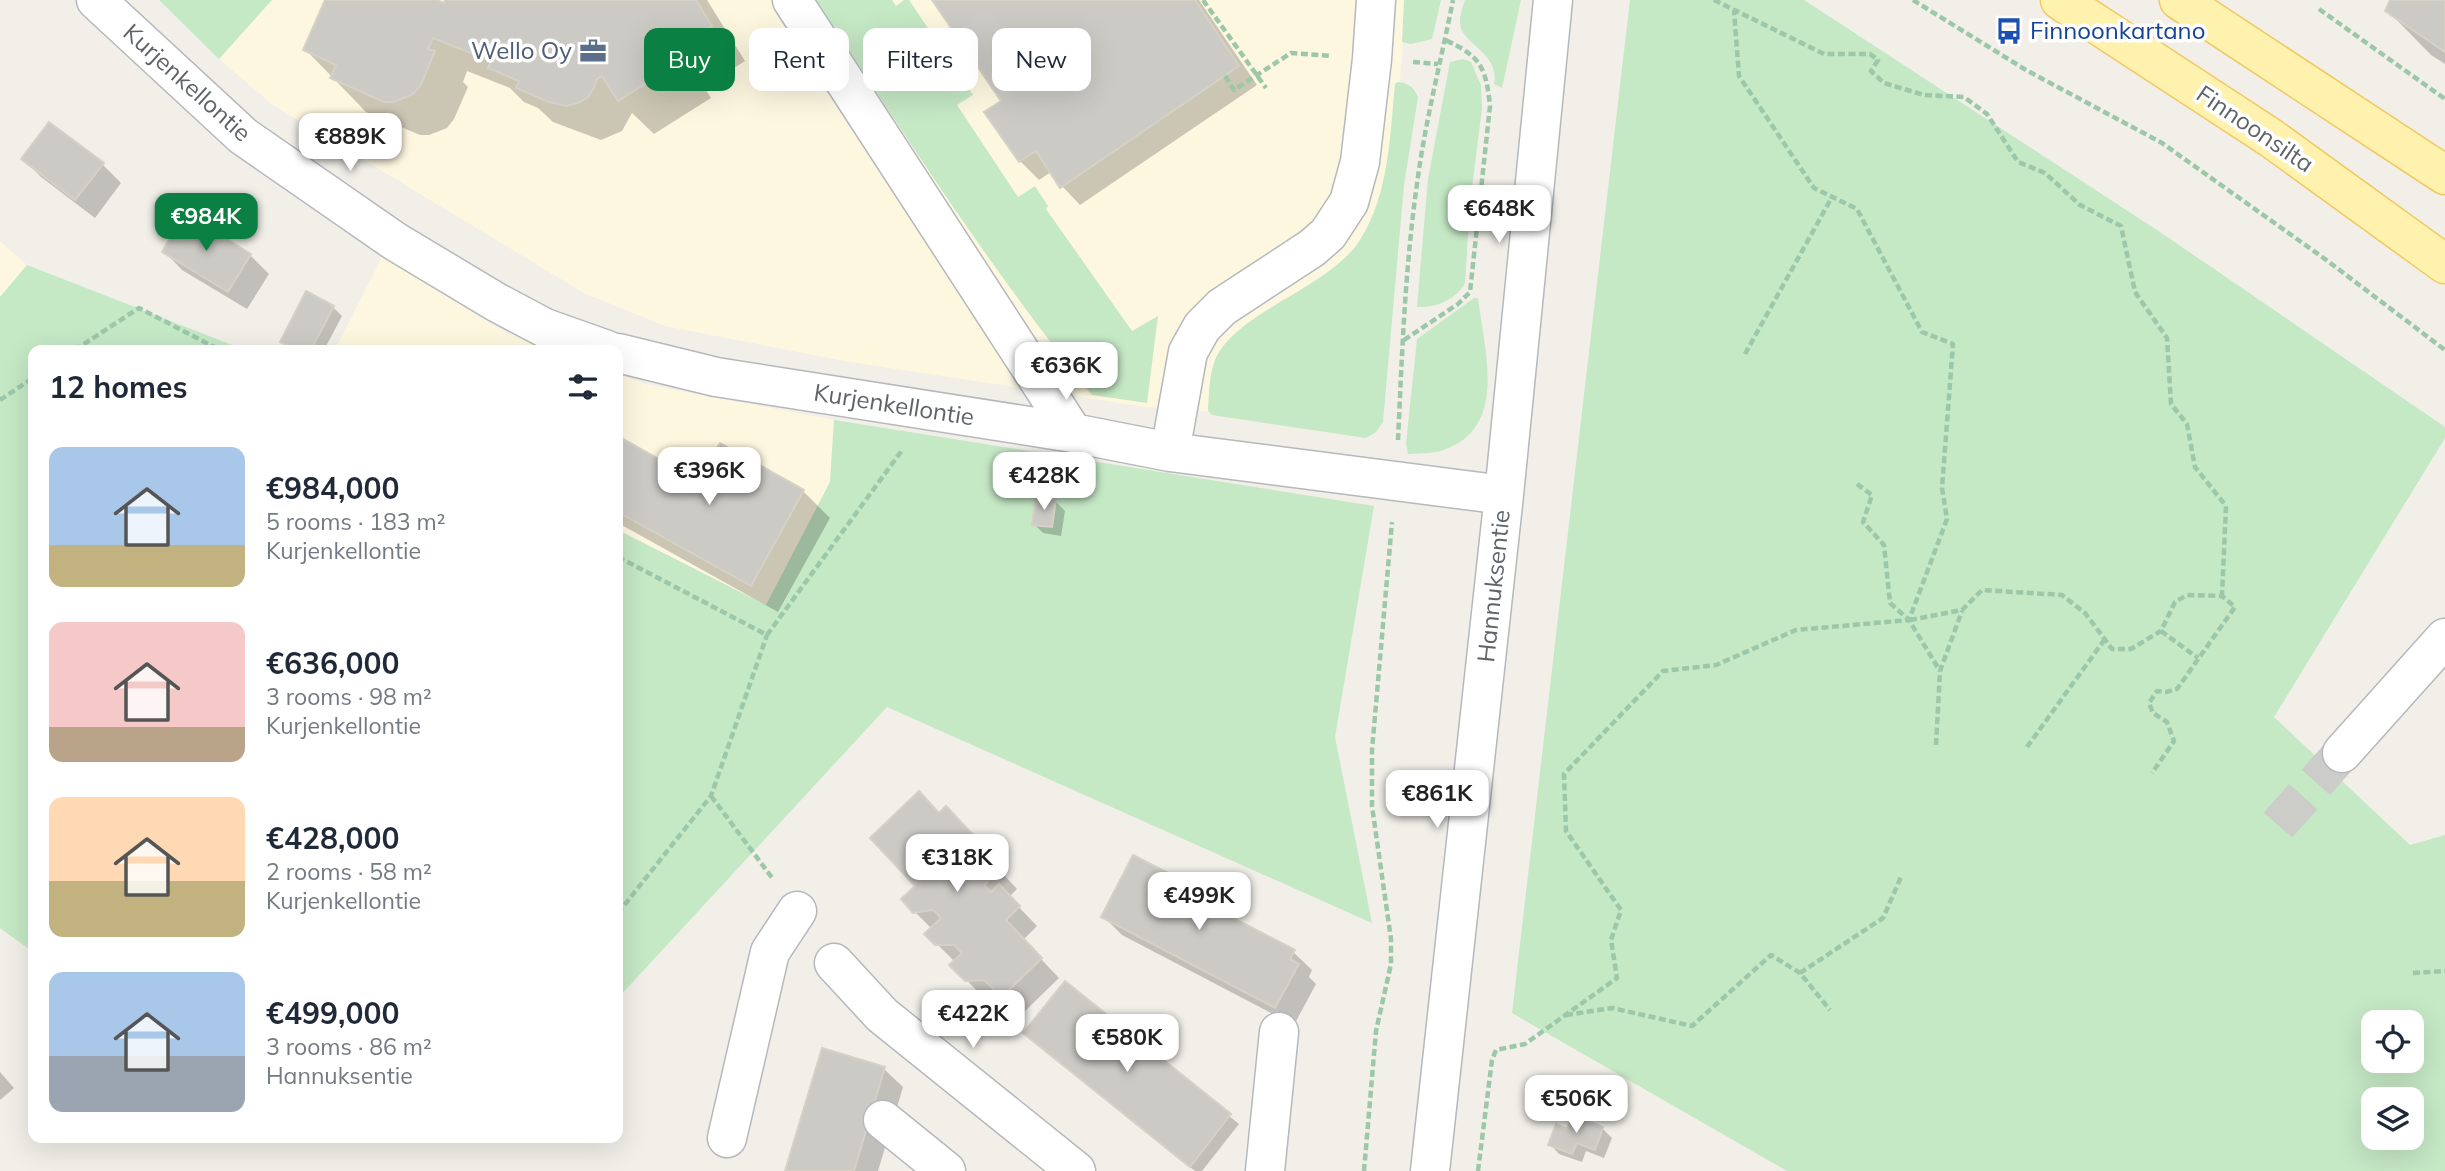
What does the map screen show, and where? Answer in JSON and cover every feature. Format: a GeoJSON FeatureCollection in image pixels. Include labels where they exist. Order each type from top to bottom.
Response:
{"type":"FeatureCollection","features":[{"type":"Feature","properties":{"kind":"main road","name":"Finnoonsilta"},"geometry":{"type":"LineString","coordinates":[[2060,0],[2271,138],[2445,264]]}},
{"type":"Feature","properties":{"kind":"main road"},"geometry":{"type":"LineString","coordinates":[[2179,0],[2445,175]]}},
{"type":"Feature","properties":{"kind":"street","name":"Kurjenkellontie"},"geometry":{"type":"LineString","coordinates":[[96,0],[243,136],[396,242],[496,302],[545,328],[593,345]]}},
{"type":"Feature","properties":{"kind":"street"},"geometry":{"type":"LineString","coordinates":[[792,0],[1073,433]]}},
{"type":"Feature","properties":{"kind":"street"},"geometry":{"type":"LineString","coordinates":[[1170,452],[1188,352],[1202,327],[1222,307],[1312,248],[1328,234],[1349,202],[1360,162],[1376,0]]}},
{"type":"Feature","properties":{"kind":"street","name":"Hannuksentie"},"geometry":{"type":"LineString","coordinates":[[1430,1171],[1504,495],[1553,0]]}},
{"type":"Feature","properties":{"kind":"street","name":"Kurjenkellontie"},"geometry":{"type":"LineString","coordinates":[[623,354],[716,377],[1073,433],[1170,452],[1504,495]]}},
{"type":"Feature","properties":{"kind":"street"},"geometry":{"type":"LineString","coordinates":[[2342,753],[2445,638]]}},
{"type":"Feature","properties":{"kind":"street"},"geometry":{"type":"LineString","coordinates":[[727,1138],[770,952],[797,911]]}},
{"type":"Feature","properties":{"kind":"street"},"geometry":{"type":"LineString","coordinates":[[834,963],[882,1015],[1055,1165]]}},
{"type":"Feature","properties":{"kind":"street"},"geometry":{"type":"LineString","coordinates":[[1265,1171],[1279,1032]]}},
{"type":"Feature","properties":{"kind":"street"},"geometry":{"type":"LineString","coordinates":[[883,1120],[946,1171]]}},
{"type":"Feature","properties":{"kind":"path"},"geometry":{"type":"LineString","coordinates":[[1203,0],[1266,88]]}},
{"type":"Feature","properties":{"kind":"path"},"geometry":{"type":"LineString","coordinates":[[1364,1171],[1376,1031],[1391,964],[1391,939],[1372,806],[1372,750],[1396,481],[1403,340],[1417,184],[1438,64],[1453,0]]}},
{"type":"Feature","properties":{"kind":"path"},"geometry":{"type":"LineString","coordinates":[[1714,0],[1824,54],[1870,54],[1878,60],[1871,71],[1884,83],[1924,95],[1964,97],[1987,114],[2018,162],[2045,173],[2080,205],[2121,226],[2135,292],[2167,338],[2171,404],[2188,424],[2194,467],[2225,506],[2222,596]]}},
{"type":"Feature","properties":{"kind":"path"},"geometry":{"type":"LineString","coordinates":[[1913,0],[2050,84],[2162,143],[2325,259],[2445,350]]}},
{"type":"Feature","properties":{"kind":"path"},"geometry":{"type":"LineString","coordinates":[[2319,9],[2445,99]]}},
{"type":"Feature","properties":{"kind":"path"},"geometry":{"type":"LineString","coordinates":[[1734,10],[1739,76],[1814,188],[1857,209],[1922,332],[1953,344],[1942,488],[1947,519],[1909,620]]}},
{"type":"Feature","properties":{"kind":"path"},"geometry":{"type":"LineString","coordinates":[[1403,340],[1458,304],[1470,292],[1490,106],[1487,79],[1480,66],[1468,50],[1445,40]]}},
{"type":"Feature","properties":{"kind":"path"},"geometry":{"type":"LineString","coordinates":[[1225,76],[1234,90],[1291,53],[1438,64]]}},
{"type":"Feature","properties":{"kind":"path"},"geometry":{"type":"LineString","coordinates":[[1745,354],[1832,197]]}},
{"type":"Feature","properties":{"kind":"path"},"geometry":{"type":"LineString","coordinates":[[82,345],[139,307],[211,345]]}},
{"type":"Feature","properties":{"kind":"path"},"geometry":{"type":"LineString","coordinates":[[0,400],[28,381]]}},
{"type":"Feature","properties":{"kind":"path"},"geometry":{"type":"LineString","coordinates":[[623,907],[711,796],[767,635],[906,445]]}},
{"type":"Feature","properties":{"kind":"path"},"geometry":{"type":"LineString","coordinates":[[1857,484],[1872,495],[1863,522],[1884,545],[1890,603],[1909,620],[1940,671]]}},
{"type":"Feature","properties":{"kind":"path"},"geometry":{"type":"LineString","coordinates":[[623,560],[767,635]]}},
{"type":"Feature","properties":{"kind":"path"},"geometry":{"type":"LineString","coordinates":[[1936,745],[1940,671],[1962,610],[1982,590],[2062,595],[2085,613],[2112,649],[2131,649],[2161,631],[2175,602],[2187,595],[2222,596],[2235,607],[2177,689],[2157,691],[2149,703],[2153,713],[2167,722],[2174,741],[2152,773]]}},
{"type":"Feature","properties":{"kind":"path"},"geometry":{"type":"LineString","coordinates":[[1478,1171],[1492,1060],[1496,1050],[1525,1044],[1617,978],[1611,940],[1621,910],[1566,831],[1564,774],[1664,671],[1716,664],[1796,630],[1909,620],[1962,610]]}},
{"type":"Feature","properties":{"kind":"path"},"geometry":{"type":"LineString","coordinates":[[2161,631],[2198,658]]}},
{"type":"Feature","properties":{"kind":"path"},"geometry":{"type":"LineString","coordinates":[[2026,747],[2105,639]]}},
{"type":"Feature","properties":{"kind":"path"},"geometry":{"type":"LineString","coordinates":[[1800,973],[1883,918],[1901,877]]}},
{"type":"Feature","properties":{"kind":"path"},"geometry":{"type":"LineString","coordinates":[[1565,1016],[1612,1009],[1692,1026],[1771,955],[1800,973],[1830,1010]]}},
{"type":"Feature","properties":{"kind":"path"},"geometry":{"type":"LineString","coordinates":[[2413,973],[2445,971]]}},
{"type":"Feature","properties":{"kind":"shaded area"},"geometry":{"type":"Polygon","coordinates":[[[272,0],[1407,0],[1374,373],[1367,422],[1146,407],[844,361],[665,326],[584,293],[273,105],[219,59],[272,0]]]}},
{"type":"Feature","properties":{"kind":"shaded area"},"geometry":{"type":"Polygon","coordinates":[[[0,241],[27,265],[0,297],[0,241]]]}},
{"type":"Feature","properties":{"kind":"shaded area"},"geometry":{"type":"Polygon","coordinates":[[[382,257],[507,333],[539,345],[338,345],[382,257]]]}},
{"type":"Feature","properties":{"kind":"shaded area"},"geometry":{"type":"Polygon","coordinates":[[[623,376],[645,384],[834,420],[830,482],[766,605],[623,533],[623,376]]]}},
{"type":"Feature","properties":{"kind":"green space"},"geometry":{"type":"Polygon","coordinates":[[[159,0],[272,0],[219,59],[159,0]]]}},
{"type":"Feature","properties":{"kind":"green space"},"geometry":{"type":"Polygon","coordinates":[[[816,0],[892,0],[896,6],[909,0],[928,28],[863,28],[863,72],[849,50],[849,28],[834,28],[816,0]]]}},
{"type":"Feature","properties":{"kind":"green space"},"geometry":{"type":"Polygon","coordinates":[[[1404,0],[1441,0],[1432,39],[1411,44],[1402,42],[1404,0]]]}},
{"type":"Feature","properties":{"kind":"green space"},"geometry":{"type":"Polygon","coordinates":[[[1465,0],[1521,0],[1502,88],[1494,84],[1495,74],[1488,58],[1461,28],[1460,18],[1465,0]]]}},
{"type":"Feature","properties":{"kind":"green space"},"geometry":{"type":"Polygon","coordinates":[[[1630,0],[1804,0],[2160,232],[2445,427],[2445,438],[2274,717],[2410,845],[2445,835],[2445,1171],[1787,1171],[1512,1013],[1630,0]]]}},
{"type":"Feature","properties":{"kind":"green space"},"geometry":{"type":"Polygon","coordinates":[[[1463,59],[1471,62],[1481,85],[1482,108],[1470,204],[1465,283],[1456,294],[1444,302],[1417,307],[1428,179],[1450,62],[1463,59]]]}},
{"type":"Feature","properties":{"kind":"green space"},"geometry":{"type":"Polygon","coordinates":[[[1397,82],[1410,86],[1418,97],[1404,185],[1383,422],[1376,432],[1366,438],[1212,415],[1208,411],[1211,374],[1224,345],[1259,315],[1326,273],[1346,257],[1370,222],[1386,164],[1397,82]]]}},
{"type":"Feature","properties":{"kind":"green space"},"geometry":{"type":"Polygon","coordinates":[[[876,91],[970,91],[973,95],[957,105],[1018,197],[1035,186],[1048,206],[1046,209],[1132,331],[1158,316],[1147,403],[1092,395],[983,250],[876,91]]]}},
{"type":"Feature","properties":{"kind":"green space"},"geometry":{"type":"Polygon","coordinates":[[[27,265],[232,345],[28,345],[28,948],[0,928],[0,297],[27,265]]]}},
{"type":"Feature","properties":{"kind":"green space"},"geometry":{"type":"Polygon","coordinates":[[[1474,298],[1478,298],[1488,384],[1485,405],[1478,423],[1465,438],[1446,449],[1433,453],[1408,454],[1406,444],[1417,339],[1474,298]]]}},
{"type":"Feature","properties":{"kind":"green space"},"geometry":{"type":"Polygon","coordinates":[[[834,420],[1374,506],[1335,737],[1372,923],[887,707],[623,993],[623,533],[766,605],[830,482],[834,420]]]}},
{"type":"Feature","properties":{"kind":"building"},"geometry":{"type":"Polygon","coordinates":[[[325,0],[437,0],[444,3],[445,0],[696,0],[712,26],[644,28],[644,85],[618,101],[602,76],[596,80],[588,97],[566,106],[516,88],[519,81],[488,68],[491,61],[433,38],[428,49],[435,51],[421,85],[413,94],[394,102],[384,102],[330,78],[336,65],[303,50],[325,0]]]}},
{"type":"Feature","properties":{"kind":"building"},"geometry":{"type":"Polygon","coordinates":[[[932,0],[1195,0],[1239,66],[1060,188],[1036,151],[1019,162],[984,112],[1001,101],[994,91],[1091,91],[1091,28],[992,28],[992,88],[978,67],[978,28],[951,28],[932,0]]]}},
{"type":"Feature","properties":{"kind":"building"},"geometry":{"type":"Polygon","coordinates":[[[2390,0],[2445,0],[2445,52],[2385,11],[2390,0]]]}},
{"type":"Feature","properties":{"kind":"building"},"geometry":{"type":"Polygon","coordinates":[[[49,122],[104,163],[75,200],[21,159],[49,122]]]}},
{"type":"Feature","properties":{"kind":"building"},"geometry":{"type":"Polygon","coordinates":[[[185,213],[251,254],[228,292],[162,252],[185,213]]]}},
{"type":"Feature","properties":{"kind":"building"},"geometry":{"type":"Polygon","coordinates":[[[306,291],[334,306],[314,345],[286,345],[280,342],[306,291]]]}},
{"type":"Feature","properties":{"kind":"building"},"geometry":{"type":"Polygon","coordinates":[[[623,439],[698,481],[720,443],[804,490],[751,586],[623,515],[623,439]]]}},
{"type":"Feature","properties":{"kind":"building"},"geometry":{"type":"Polygon","coordinates":[[[1036,497],[1056,500],[1052,527],[1032,525],[1036,497]]]}},
{"type":"Feature","properties":{"kind":"building"},"geometry":{"type":"Polygon","coordinates":[[[919,791],[939,813],[946,806],[977,839],[964,850],[970,857],[980,847],[1000,869],[984,885],[991,892],[999,884],[1020,906],[1006,920],[1042,958],[1002,997],[984,980],[965,981],[949,965],[962,953],[954,945],[935,945],[924,934],[941,918],[933,910],[913,913],[901,899],[915,886],[870,838],[919,791]]]}},
{"type":"Feature","properties":{"kind":"building"},"geometry":{"type":"Polygon","coordinates":[[[1133,855],[1201,890],[1197,899],[1295,950],[1290,959],[1299,964],[1275,1008],[1101,917],[1133,855]]]}},
{"type":"Feature","properties":{"kind":"building"},"geometry":{"type":"Polygon","coordinates":[[[1065,981],[1231,1114],[1190,1167],[1023,1033],[1065,981]]]}},
{"type":"Feature","properties":{"kind":"building"},"geometry":{"type":"Polygon","coordinates":[[[822,1048],[885,1067],[854,1171],[785,1171],[822,1048]]]}},
{"type":"Feature","properties":{"kind":"building"},"geometry":{"type":"Polygon","coordinates":[[[1573,1115],[1603,1127],[1595,1150],[1577,1143],[1572,1154],[1548,1145],[1556,1124],[1567,1129],[1573,1115]]]}},
{"type":"Feature","properties":{"kind":"tunnel"},"geometry":{"type":"LineString","coordinates":[[2278,825],[2342,753]]}},
{"type":"Feature","properties":{"kind":"place","name":"Finnoonkartano"},"geometry":{"type":"Point","coordinates":[2009,31]}},
{"type":"Feature","properties":{"kind":"place","name":"Wello Oy"},"geometry":{"type":"Point","coordinates":[593,51]}}]}
